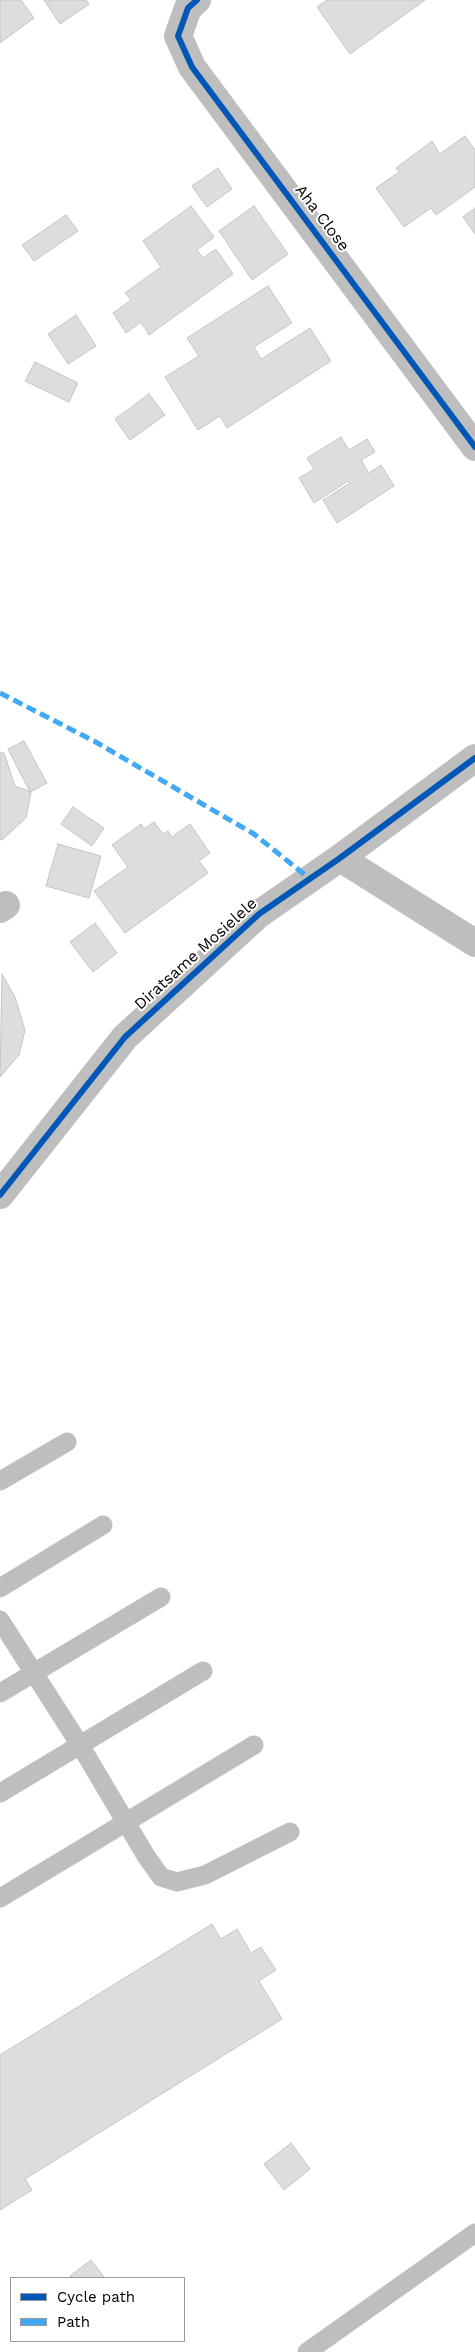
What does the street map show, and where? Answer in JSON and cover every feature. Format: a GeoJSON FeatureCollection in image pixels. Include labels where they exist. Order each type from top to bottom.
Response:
{"type":"FeatureCollection","features":[{"type":"Feature","properties":{"kind":"street","name":"Aha Close"},"geometry":{"type":"LineString","coordinates":[[197,0],[188,8],[178,36],[192,67],[475,447]]}},
{"type":"Feature","properties":{"kind":"street","name":"Diratsame Mosielele"},"geometry":{"type":"LineString","coordinates":[[0,1195],[125,1037],[259,914],[340,858],[475,758]]}},
{"type":"Feature","properties":{"kind":"street"},"geometry":{"type":"LineString","coordinates":[[340,858],[475,943]]}},
{"type":"Feature","properties":{"kind":"lane"},"geometry":{"type":"LineString","coordinates":[[0,1481],[67,1442]]}},
{"type":"Feature","properties":{"kind":"lane"},"geometry":{"type":"LineString","coordinates":[[0,1588],[104,1525]]}},
{"type":"Feature","properties":{"kind":"lane"},"geometry":{"type":"LineString","coordinates":[[0,1693],[161,1597]]}},
{"type":"Feature","properties":{"kind":"lane"},"geometry":{"type":"LineString","coordinates":[[0,1620],[161,1877],[177,1882],[205,1875],[290,1832]]}},
{"type":"Feature","properties":{"kind":"lane"},"geometry":{"type":"LineString","coordinates":[[0,1793],[203,1670]]}},
{"type":"Feature","properties":{"kind":"lane"},"geometry":{"type":"LineString","coordinates":[[0,1898],[254,1745]]}},
{"type":"Feature","properties":{"kind":"lane"},"geometry":{"type":"LineString","coordinates":[[307,2352],[475,2233]]}},
{"type":"Feature","properties":{"kind":"building"},"geometry":{"type":"Polygon","coordinates":[[[0,0],[21,0],[34,18],[0,43],[0,0]]]}},
{"type":"Feature","properties":{"kind":"building"},"geometry":{"type":"Polygon","coordinates":[[[44,0],[86,0],[89,4],[60,24],[44,0]]]}},
{"type":"Feature","properties":{"kind":"building"},"geometry":{"type":"Polygon","coordinates":[[[327,0],[425,0],[350,54],[317,7],[327,0]]]}},
{"type":"Feature","properties":{"kind":"building"},"geometry":{"type":"Polygon","coordinates":[[[465,136],[475,150],[475,187],[436,215],[431,208],[404,227],[376,188],[399,172],[396,168],[432,141],[440,154],[465,136]]]}},
{"type":"Feature","properties":{"kind":"building"},"geometry":{"type":"Polygon","coordinates":[[[218,168],[232,189],[207,207],[192,186],[218,168]]]}},
{"type":"Feature","properties":{"kind":"building"},"geometry":{"type":"Polygon","coordinates":[[[191,206],[214,237],[197,250],[203,258],[216,249],[233,274],[149,335],[141,322],[126,333],[113,313],[131,300],[125,293],[161,267],[143,241],[191,206]]]}},
{"type":"Feature","properties":{"kind":"building"},"geometry":{"type":"Polygon","coordinates":[[[254,206],[288,254],[252,280],[219,231],[254,206]]]}},
{"type":"Feature","properties":{"kind":"building"},"geometry":{"type":"Polygon","coordinates":[[[475,208],[475,234],[463,217],[475,208]]]}},
{"type":"Feature","properties":{"kind":"building"},"geometry":{"type":"Polygon","coordinates":[[[66,215],[78,231],[34,261],[22,245],[66,215]]]}},
{"type":"Feature","properties":{"kind":"building"},"geometry":{"type":"Polygon","coordinates":[[[268,286],[292,323],[254,347],[261,359],[310,328],[331,361],[227,428],[220,416],[198,430],[165,377],[199,356],[187,338],[268,286]]]}},
{"type":"Feature","properties":{"kind":"building"},"geometry":{"type":"Polygon","coordinates":[[[76,315],[96,346],[68,364],[48,334],[76,315]]]}},
{"type":"Feature","properties":{"kind":"building"},"geometry":{"type":"Polygon","coordinates":[[[35,362],[78,383],[69,402],[25,381],[35,362]]]}},
{"type":"Feature","properties":{"kind":"building"},"geometry":{"type":"Polygon","coordinates":[[[149,394],[165,415],[130,440],[115,419],[149,394]]]}},
{"type":"Feature","properties":{"kind":"building"},"geometry":{"type":"Polygon","coordinates":[[[341,437],[349,450],[367,439],[375,452],[361,460],[369,473],[381,465],[394,486],[337,523],[323,500],[350,483],[348,481],[314,503],[299,478],[314,469],[307,458],[341,437]]]}},
{"type":"Feature","properties":{"kind":"building"},"geometry":{"type":"Polygon","coordinates":[[[24,741],[47,783],[30,792],[8,749],[24,741]]]}},
{"type":"Feature","properties":{"kind":"building"},"geometry":{"type":"Polygon","coordinates":[[[0,752],[4,753],[15,786],[31,792],[26,818],[2,840],[0,839],[0,752]]]}},
{"type":"Feature","properties":{"kind":"building"},"geometry":{"type":"Polygon","coordinates":[[[73,807],[104,828],[92,846],[61,824],[73,807]]]}},
{"type":"Feature","properties":{"kind":"building"},"geometry":{"type":"Polygon","coordinates":[[[154,822],[163,834],[168,831],[172,837],[190,824],[210,853],[199,861],[208,873],[125,933],[94,891],[128,867],[112,845],[141,824],[144,829],[154,822]]]}},
{"type":"Feature","properties":{"kind":"building"},"geometry":{"type":"Polygon","coordinates":[[[58,844],[101,856],[89,898],[46,886],[58,844]]]}},
{"type":"Feature","properties":{"kind":"building"},"geometry":{"type":"Polygon","coordinates":[[[95,923],[117,953],[93,972],[70,942],[95,923]]]}},
{"type":"Feature","properties":{"kind":"building"},"geometry":{"type":"Polygon","coordinates":[[[2,974],[15,997],[25,1030],[19,1055],[0,1077],[2,974]]]}},
{"type":"Feature","properties":{"kind":"building"},"geometry":{"type":"Polygon","coordinates":[[[212,1924],[221,1939],[237,1929],[251,1953],[261,1947],[276,1970],[259,1981],[282,2019],[25,2179],[32,2190],[0,2210],[0,2055],[212,1924]]]}},
{"type":"Feature","properties":{"kind":"building"},"geometry":{"type":"Polygon","coordinates":[[[291,2143],[310,2169],[284,2190],[264,2164],[291,2143]]]}},
{"type":"Feature","properties":{"kind":"building"},"geometry":{"type":"Polygon","coordinates":[[[91,2260],[104,2277],[71,2277],[91,2260]]]}},
{"type":"Feature","properties":{"kind":"marked path"},"geometry":{"type":"LineString","coordinates":[[0,693],[94,741],[254,834],[310,879]]}},
{"type":"Feature","properties":{"kind":"cycle path"},"geometry":{"type":"LineString","coordinates":[[197,0],[188,8],[178,36],[192,67],[475,447]]}},
{"type":"Feature","properties":{"kind":"cycle path"},"geometry":{"type":"LineString","coordinates":[[0,1195],[125,1037],[259,914],[340,858],[475,758]]}}]}
